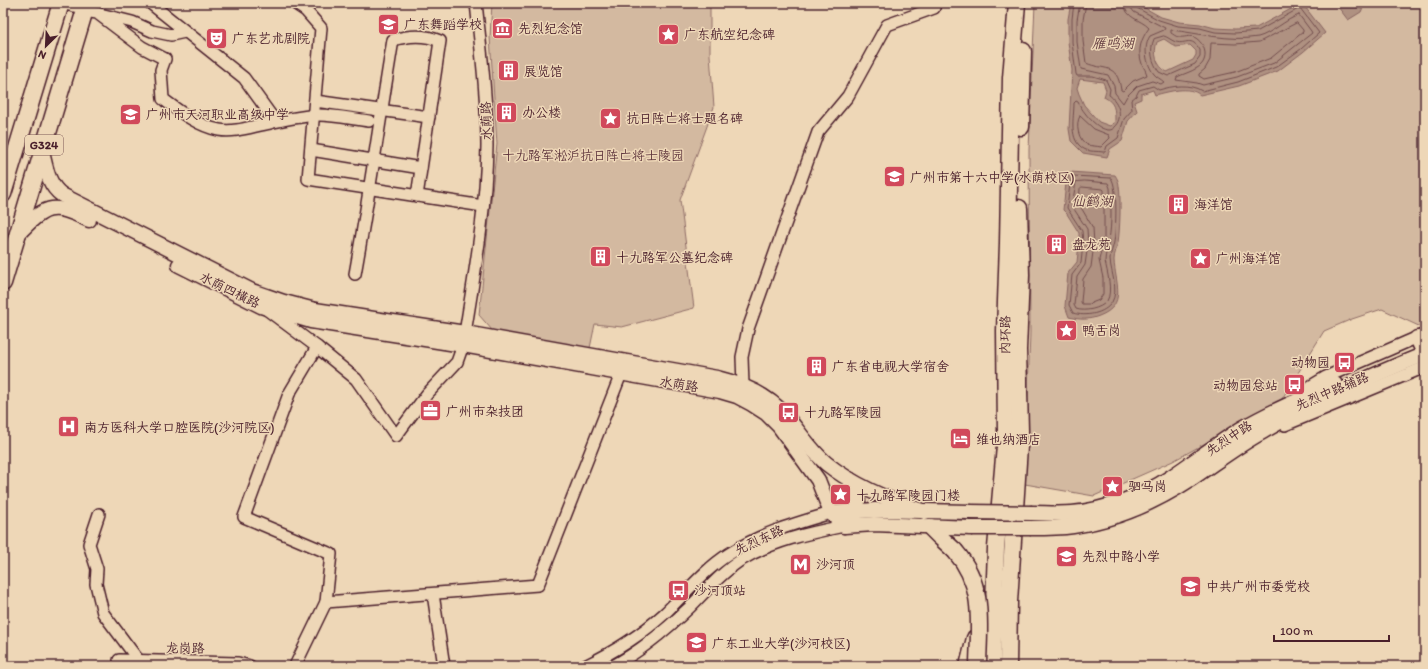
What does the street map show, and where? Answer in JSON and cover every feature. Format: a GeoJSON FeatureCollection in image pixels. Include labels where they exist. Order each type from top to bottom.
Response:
{"type":"FeatureCollection","features":[{"type":"Feature","properties":{"kind":"highway","name":"G324"},"geometry":{"type":"LineString","coordinates":[[3,194],[61,3]]}},
{"type":"Feature","properties":{"kind":"highway","name":"内环路"},"geometry":{"type":"LineString","coordinates":[[992,666],[996,548],[1005,454],[1004,331],[1008,242],[1011,78],[1017,3]]}},
{"type":"Feature","properties":{"kind":"highway","name":"内环路"},"geometry":{"type":"LineString","coordinates":[[1008,666],[1009,602],[1020,431],[1018,350],[1021,275],[1019,208],[1023,54],[1026,3]]}},
{"type":"Feature","properties":{"kind":"highway","name":"G324"},"geometry":{"type":"LineString","coordinates":[[3,283],[86,7]]}},
{"type":"Feature","properties":{"kind":"highway"},"geometry":{"type":"LineString","coordinates":[[54,27],[78,34]]}},
{"type":"Feature","properties":{"kind":"highway"},"geometry":{"type":"LineString","coordinates":[[968,666],[979,617],[997,490],[1003,431],[1004,401]]}},
{"type":"Feature","properties":{"kind":"highway"},"geometry":{"type":"LineString","coordinates":[[928,519],[940,537],[955,551],[970,572],[978,601],[978,666]]}},
{"type":"Feature","properties":{"kind":"main road"},"geometry":{"type":"LineString","coordinates":[[67,3],[86,7]]}},
{"type":"Feature","properties":{"kind":"main road","name":"水荫四横路"},"geometry":{"type":"LineString","coordinates":[[42,152],[50,182],[62,195],[252,291],[284,302],[315,310],[464,339]]}},
{"type":"Feature","properties":{"kind":"main road","name":"水荫四横路"},"geometry":{"type":"LineString","coordinates":[[17,235],[38,215],[51,209],[66,210],[261,306],[311,321],[464,339]]}},
{"type":"Feature","properties":{"kind":"main road","name":"水荫路"},"geometry":{"type":"LineString","coordinates":[[464,339],[717,378],[743,385],[776,406],[827,464],[871,492],[928,519]]}},
{"type":"Feature","properties":{"kind":"main road","name":"水荫路"},"geometry":{"type":"LineString","coordinates":[[464,339],[621,374],[720,391],[737,396],[752,404],[779,426],[818,480],[831,514],[844,526]]}},
{"type":"Feature","properties":{"kind":"main road","name":"先烈中路"},"geometry":{"type":"LineString","coordinates":[[1145,498],[1170,478],[1240,430],[1258,420],[1423,344]]}},
{"type":"Feature","properties":{"kind":"main road","name":"先烈中路"},"geometry":{"type":"LineString","coordinates":[[970,512],[1071,513],[1168,494],[1249,439],[1298,412],[1336,394],[1423,344]]}},
{"type":"Feature","properties":{"kind":"main road"},"geometry":{"type":"LineString","coordinates":[[844,526],[856,512],[858,506],[858,497],[849,479]]}},
{"type":"Feature","properties":{"kind":"main road","name":"先烈东路"},"geometry":{"type":"LineString","coordinates":[[831,514],[875,510],[971,528],[1063,527],[1088,524],[1115,516],[1145,498]]}},
{"type":"Feature","properties":{"kind":"main road","name":"先烈东路"},"geometry":{"type":"LineString","coordinates":[[844,526],[928,519],[970,512]]}},
{"type":"Feature","properties":{"kind":"street"},"geometry":{"type":"LineString","coordinates":[[150,3],[244,78],[275,121]]}},
{"type":"Feature","properties":{"kind":"street"},"geometry":{"type":"LineString","coordinates":[[294,3],[306,11],[321,28],[308,179],[483,206]]}},
{"type":"Feature","properties":{"kind":"street","name":"水荫路"},"geometry":{"type":"LineString","coordinates":[[464,339],[483,206],[486,164],[486,98],[476,3]]}},
{"type":"Feature","properties":{"kind":"street"},"geometry":{"type":"LineString","coordinates":[[743,385],[742,357],[748,329],[818,132],[848,96],[886,25],[934,8],[935,3]]}},
{"type":"Feature","properties":{"kind":"street"},"geometry":{"type":"LineString","coordinates":[[86,7],[132,22],[152,31],[171,35],[185,32]]}},
{"type":"Feature","properties":{"kind":"street"},"geometry":{"type":"LineString","coordinates":[[86,7],[142,47],[165,59],[161,70],[163,99],[198,122],[218,130],[232,131],[275,121],[313,115],[369,121]]}},
{"type":"Feature","properties":{"kind":"street"},"geometry":{"type":"LineString","coordinates":[[355,274],[393,40],[408,36],[432,37],[440,41],[417,196]]}},
{"type":"Feature","properties":{"kind":"street"},"geometry":{"type":"LineString","coordinates":[[315,101],[429,117]]}},
{"type":"Feature","properties":{"kind":"street"},"geometry":{"type":"LineString","coordinates":[[311,150],[421,168]]}},
{"type":"Feature","properties":{"kind":"street"},"geometry":{"type":"LineString","coordinates":[[261,306],[317,347],[356,379],[396,436],[427,394],[457,362],[464,339]]}},
{"type":"Feature","properties":{"kind":"street"},"geometry":{"type":"LineString","coordinates":[[295,666],[326,602],[332,554],[244,517],[289,394],[317,347]]}},
{"type":"Feature","properties":{"kind":"street","name":"先烈中路辅路"},"geometry":{"type":"LineString","coordinates":[[1249,439],[1319,412],[1425,367]]}},
{"type":"Feature","properties":{"kind":"street"},"geometry":{"type":"LineString","coordinates":[[326,602],[538,585],[621,374]]}},
{"type":"Feature","properties":{"kind":"street"},"geometry":{"type":"LineString","coordinates":[[99,514],[89,544],[97,569],[96,584],[103,613],[139,661]]}},
{"type":"Feature","properties":{"kind":"street","name":"先烈东路"},"geometry":{"type":"LineString","coordinates":[[585,666],[628,643],[646,629],[728,554],[768,534],[798,523],[831,514]]}},
{"type":"Feature","properties":{"kind":"street","name":"先烈东路"},"geometry":{"type":"LineString","coordinates":[[613,666],[651,642],[678,618],[714,582],[742,560],[761,549],[786,540],[844,526]]}},
{"type":"Feature","properties":{"kind":"street"},"geometry":{"type":"LineString","coordinates":[[433,594],[444,666]]}},
{"type":"Feature","properties":{"kind":"street","name":"龙岗路"},"geometry":{"type":"LineString","coordinates":[[120,660],[238,663],[250,666]]}},
{"type":"Feature","properties":{"kind":"green space","name":"十九路军淞沪抗日阵亡将士陵园"},"geometry":{"type":"Polygon","coordinates":[[[492,3],[710,3],[710,55],[714,107],[680,200],[694,308],[622,327],[595,324],[590,348],[492,330],[479,315],[497,144],[490,37],[492,3]]]}},
{"type":"Feature","properties":{"kind":"green space"},"geometry":{"type":"Polygon","coordinates":[[[1035,3],[1425,3],[1425,327],[1423,328],[1382,309],[1352,319],[1324,331],[1280,402],[1173,461],[1094,496],[1025,484],[1030,332],[1029,150],[1035,3]]]}},
{"type":"Feature","properties":{"kind":"water","name":"雁鸣湖"},"geometry":{"type":"Polygon","coordinates":[[[1071,3],[1136,3],[1161,17],[1179,22],[1200,24],[1215,28],[1256,28],[1302,3],[1325,33],[1278,71],[1239,86],[1200,95],[1190,90],[1172,91],[1155,95],[1153,90],[1141,94],[1141,99],[1134,102],[1137,111],[1128,121],[1122,141],[1110,149],[1107,157],[1083,153],[1071,141],[1069,129],[1072,70],[1068,42],[1068,19],[1071,3]],[[1164,39],[1157,42],[1155,50],[1158,63],[1167,72],[1193,60],[1196,55],[1196,51],[1190,45],[1176,47],[1164,39]],[[1080,79],[1077,88],[1084,105],[1099,122],[1110,126],[1115,121],[1114,110],[1112,104],[1104,97],[1106,90],[1103,82],[1080,79]]]}},
{"type":"Feature","properties":{"kind":"water"},"geometry":{"type":"Polygon","coordinates":[[[1335,3],[1365,3],[1361,12],[1348,20],[1335,3]]]}},
{"type":"Feature","properties":{"kind":"water","name":"仙鹤湖"},"geometry":{"type":"Polygon","coordinates":[[[1070,172],[1115,175],[1118,180],[1120,191],[1118,242],[1114,256],[1118,292],[1117,300],[1114,306],[1108,311],[1099,316],[1088,319],[1069,317],[1065,306],[1068,273],[1077,262],[1079,244],[1079,233],[1063,210],[1066,183],[1070,172]]]}},
{"type":"Feature","properties":{"kind":"place","name":"广东舞蹈学校"},"geometry":{"type":"Point","coordinates":[389,24]}},
{"type":"Feature","properties":{"kind":"place","name":"先烈纪念馆"},"geometry":{"type":"Point","coordinates":[502,28]}},
{"type":"Feature","properties":{"kind":"place","name":"广东航空纪念碑"},"geometry":{"type":"Point","coordinates":[669,34]}},
{"type":"Feature","properties":{"kind":"place","name":"广东艺术剧院"},"geometry":{"type":"Point","coordinates":[216,38]}},
{"type":"Feature","properties":{"kind":"place","name":"展览馆"},"geometry":{"type":"Point","coordinates":[509,71]}},
{"type":"Feature","properties":{"kind":"place","name":"办公楼"},"geometry":{"type":"Point","coordinates":[507,112]}},
{"type":"Feature","properties":{"kind":"place","name":"广州市天河职业高级中学"},"geometry":{"type":"Point","coordinates":[131,114]}},
{"type":"Feature","properties":{"kind":"place","name":"抗日阵亡将士题名碑"},"geometry":{"type":"Point","coordinates":[610,118]}},
{"type":"Feature","properties":{"kind":"place","name":"广州市第十六中学(水荫校区)"},"geometry":{"type":"Point","coordinates":[894,177]}},
{"type":"Feature","properties":{"kind":"place","name":"海洋馆"},"geometry":{"type":"Point","coordinates":[1179,204]}},
{"type":"Feature","properties":{"kind":"place","name":"盘龙苑"},"geometry":{"type":"Point","coordinates":[1056,244]}},
{"type":"Feature","properties":{"kind":"place","name":"十九路军公墓纪念碑"},"geometry":{"type":"Point","coordinates":[601,257]}},
{"type":"Feature","properties":{"kind":"place","name":"广州海洋馆"},"geometry":{"type":"Point","coordinates":[1201,258]}},
{"type":"Feature","properties":{"kind":"place","name":"鸭舌岗"},"geometry":{"type":"Point","coordinates":[1066,330]}},
{"type":"Feature","properties":{"kind":"place","name":"动物园"},"geometry":{"type":"Point","coordinates":[1345,362]}},
{"type":"Feature","properties":{"kind":"place","name":"广东省电视大学宿舍"},"geometry":{"type":"Point","coordinates":[816,366]}},
{"type":"Feature","properties":{"kind":"place","name":"动物园总站"},"geometry":{"type":"Point","coordinates":[1294,385]}},
{"type":"Feature","properties":{"kind":"place","name":"广州市杂技团"},"geometry":{"type":"Point","coordinates":[431,411]}},
{"type":"Feature","properties":{"kind":"place","name":"十九路军陵园"},"geometry":{"type":"Point","coordinates":[789,412]}},
{"type":"Feature","properties":{"kind":"place","name":"南方医科大学口腔医院(沙河院区)"},"geometry":{"type":"Point","coordinates":[69,427]}},
{"type":"Feature","properties":{"kind":"place","name":"维也纳酒店"},"geometry":{"type":"Point","coordinates":[961,439]}},
{"type":"Feature","properties":{"kind":"place","name":"驷马岗"},"geometry":{"type":"Point","coordinates":[1112,486]}},
{"type":"Feature","properties":{"kind":"place","name":"十九路军陵园门楼"},"geometry":{"type":"Point","coordinates":[841,495]}},
{"type":"Feature","properties":{"kind":"place","name":"先烈中路小学"},"geometry":{"type":"Point","coordinates":[1066,556]}},
{"type":"Feature","properties":{"kind":"place","name":"沙河顶"},"geometry":{"type":"Point","coordinates":[800,564]}},
{"type":"Feature","properties":{"kind":"place","name":"中共广州市委党校"},"geometry":{"type":"Point","coordinates":[1190,586]}},
{"type":"Feature","properties":{"kind":"place","name":"沙河顶站"},"geometry":{"type":"Point","coordinates":[679,590]}},
{"type":"Feature","properties":{"kind":"place","name":"广东工业大学(沙河校区)"},"geometry":{"type":"Point","coordinates":[697,643]}}]}
